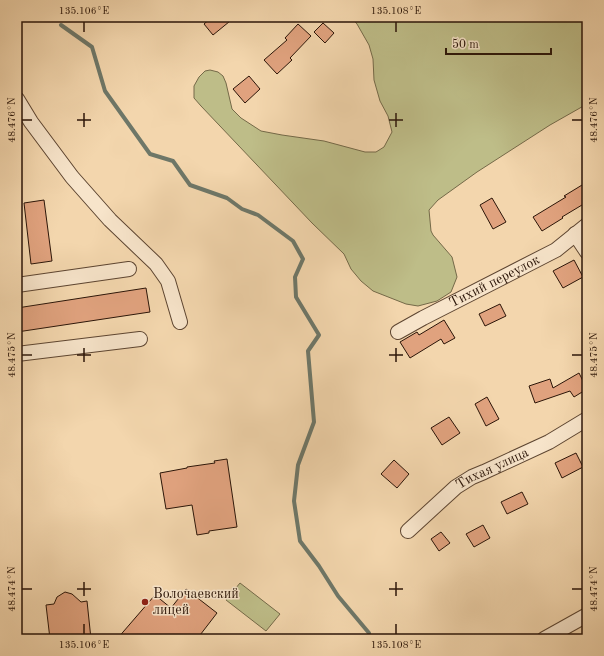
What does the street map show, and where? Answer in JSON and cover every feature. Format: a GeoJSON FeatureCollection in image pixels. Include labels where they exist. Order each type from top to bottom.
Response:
{"type":"FeatureCollection","features":[{"type":"Feature","properties":{"kind":"street"},"geometry":{"type":"LineString","coordinates":[[17,99],[31,122],[72,177],[110,220],[156,264],[168,281],[180,322]]}},
{"type":"Feature","properties":{"kind":"street","name":"Тихий переулок"},"geometry":{"type":"LineString","coordinates":[[398,332],[556,250],[587,225]]}},
{"type":"Feature","properties":{"kind":"street"},"geometry":{"type":"LineString","coordinates":[[575,234],[587,252]]}},
{"type":"Feature","properties":{"kind":"street"},"geometry":{"type":"LineString","coordinates":[[17,285],[129,269]]}},
{"type":"Feature","properties":{"kind":"street"},"geometry":{"type":"LineString","coordinates":[[17,354],[140,339]]}},
{"type":"Feature","properties":{"kind":"street","name":"Тихая улица"},"geometry":{"type":"LineString","coordinates":[[408,531],[456,487],[472,477],[549,442],[587,419]]}},
{"type":"Feature","properties":{"kind":"street"},"geometry":{"type":"LineString","coordinates":[[544,639],[587,614]]}},
{"type":"Feature","properties":{"kind":"shaded area"},"geometry":{"type":"Polygon","coordinates":[[[351,17],[587,17],[587,104],[550,125],[477,172],[438,200],[429,210],[431,231],[452,257],[457,277],[451,292],[437,301],[418,306],[406,304],[373,291],[361,281],[351,269],[344,254],[312,223],[194,98],[194,86],[199,77],[205,71],[210,70],[218,72],[223,76],[226,83],[232,109],[241,118],[261,131],[324,141],[365,152],[376,152],[384,147],[392,132],[388,116],[380,101],[374,80],[373,59],[369,45],[357,24],[351,17]]]}},
{"type":"Feature","properties":{"kind":"shaded area"},"geometry":{"type":"Polygon","coordinates":[[[240,583],[280,614],[266,631],[226,600],[240,583]]]}},
{"type":"Feature","properties":{"kind":"building"},"geometry":{"type":"Polygon","coordinates":[[[212,17],[235,17],[213,35],[204,24],[212,17]]]}},
{"type":"Feature","properties":{"kind":"building"},"geometry":{"type":"Polygon","coordinates":[[[323,23],[334,33],[325,43],[314,32],[323,23]]]}},
{"type":"Feature","properties":{"kind":"building"},"geometry":{"type":"Polygon","coordinates":[[[298,24],[311,36],[290,58],[292,60],[277,74],[264,60],[287,40],[285,38],[298,24]]]}},
{"type":"Feature","properties":{"kind":"building"},"geometry":{"type":"Polygon","coordinates":[[[249,76],[260,89],[245,103],[233,89],[249,76]]]}},
{"type":"Feature","properties":{"kind":"building"},"geometry":{"type":"Polygon","coordinates":[[[587,182],[587,202],[542,231],[533,217],[587,182]]]}},
{"type":"Feature","properties":{"kind":"building"},"geometry":{"type":"Polygon","coordinates":[[[492,198],[506,222],[493,229],[480,205],[492,198]]]}},
{"type":"Feature","properties":{"kind":"building"},"geometry":{"type":"Polygon","coordinates":[[[44,200],[52,261],[31,264],[24,203],[44,200]]]}},
{"type":"Feature","properties":{"kind":"building"},"geometry":{"type":"Polygon","coordinates":[[[574,260],[583,277],[563,288],[553,271],[574,260]]]}},
{"type":"Feature","properties":{"kind":"building"},"geometry":{"type":"Polygon","coordinates":[[[146,288],[150,312],[17,332],[17,308],[146,288]]]}},
{"type":"Feature","properties":{"kind":"building"},"geometry":{"type":"Polygon","coordinates":[[[500,304],[506,316],[485,326],[479,314],[500,304]]]}},
{"type":"Feature","properties":{"kind":"building"},"geometry":{"type":"Polygon","coordinates":[[[444,320],[455,338],[444,344],[441,339],[410,358],[400,342],[417,332],[419,335],[444,320]]]}},
{"type":"Feature","properties":{"kind":"building"},"geometry":{"type":"Polygon","coordinates":[[[579,373],[587,389],[574,397],[570,391],[535,403],[529,386],[550,379],[553,388],[579,373]]]}},
{"type":"Feature","properties":{"kind":"building"},"geometry":{"type":"Polygon","coordinates":[[[487,397],[499,419],[486,426],[475,404],[487,397]]]}},
{"type":"Feature","properties":{"kind":"building"},"geometry":{"type":"Polygon","coordinates":[[[449,417],[460,433],[442,445],[431,428],[449,417]]]}},
{"type":"Feature","properties":{"kind":"building"},"geometry":{"type":"Polygon","coordinates":[[[576,453],[583,467],[562,478],[555,463],[576,453]]]}},
{"type":"Feature","properties":{"kind":"building"},"geometry":{"type":"Polygon","coordinates":[[[227,459],[237,527],[209,531],[209,533],[197,535],[192,505],[166,509],[160,473],[215,463],[214,461],[227,459]]]}},
{"type":"Feature","properties":{"kind":"building"},"geometry":{"type":"Polygon","coordinates":[[[394,460],[409,474],[397,488],[381,474],[394,460]]]}},
{"type":"Feature","properties":{"kind":"building"},"geometry":{"type":"Polygon","coordinates":[[[522,492],[528,504],[507,514],[501,502],[522,492]]]}},
{"type":"Feature","properties":{"kind":"building"},"geometry":{"type":"Polygon","coordinates":[[[483,525],[490,538],[474,547],[466,534],[483,525]]]}},
{"type":"Feature","properties":{"kind":"building"},"geometry":{"type":"Polygon","coordinates":[[[441,532],[450,543],[439,551],[431,539],[441,532]]]}},
{"type":"Feature","properties":{"kind":"building","name":"Волочаевский лицей"},"geometry":{"type":"Polygon","coordinates":[[[186,589],[217,613],[197,639],[117,639],[155,595],[171,608],[186,589]]]}},
{"type":"Feature","properties":{"kind":"building"},"geometry":{"type":"Polygon","coordinates":[[[65,592],[72,594],[81,602],[87,601],[91,639],[50,639],[46,605],[54,604],[57,597],[65,592]]]}},
{"type":"Feature","properties":{"kind":"waterway"},"geometry":{"type":"LineString","coordinates":[[61,25],[92,47],[105,91],[150,154],[173,161],[190,185],[227,198],[242,209],[258,215],[293,241],[303,259],[295,277],[296,297],[319,335],[308,351],[314,422],[298,465],[294,501],[300,541],[319,566],[338,596],[369,633],[370,639]]}},
{"type":"Feature","properties":{"kind":"place","name":"Волочаевский лицей"},"geometry":{"type":"Point","coordinates":[145,602]}}]}
